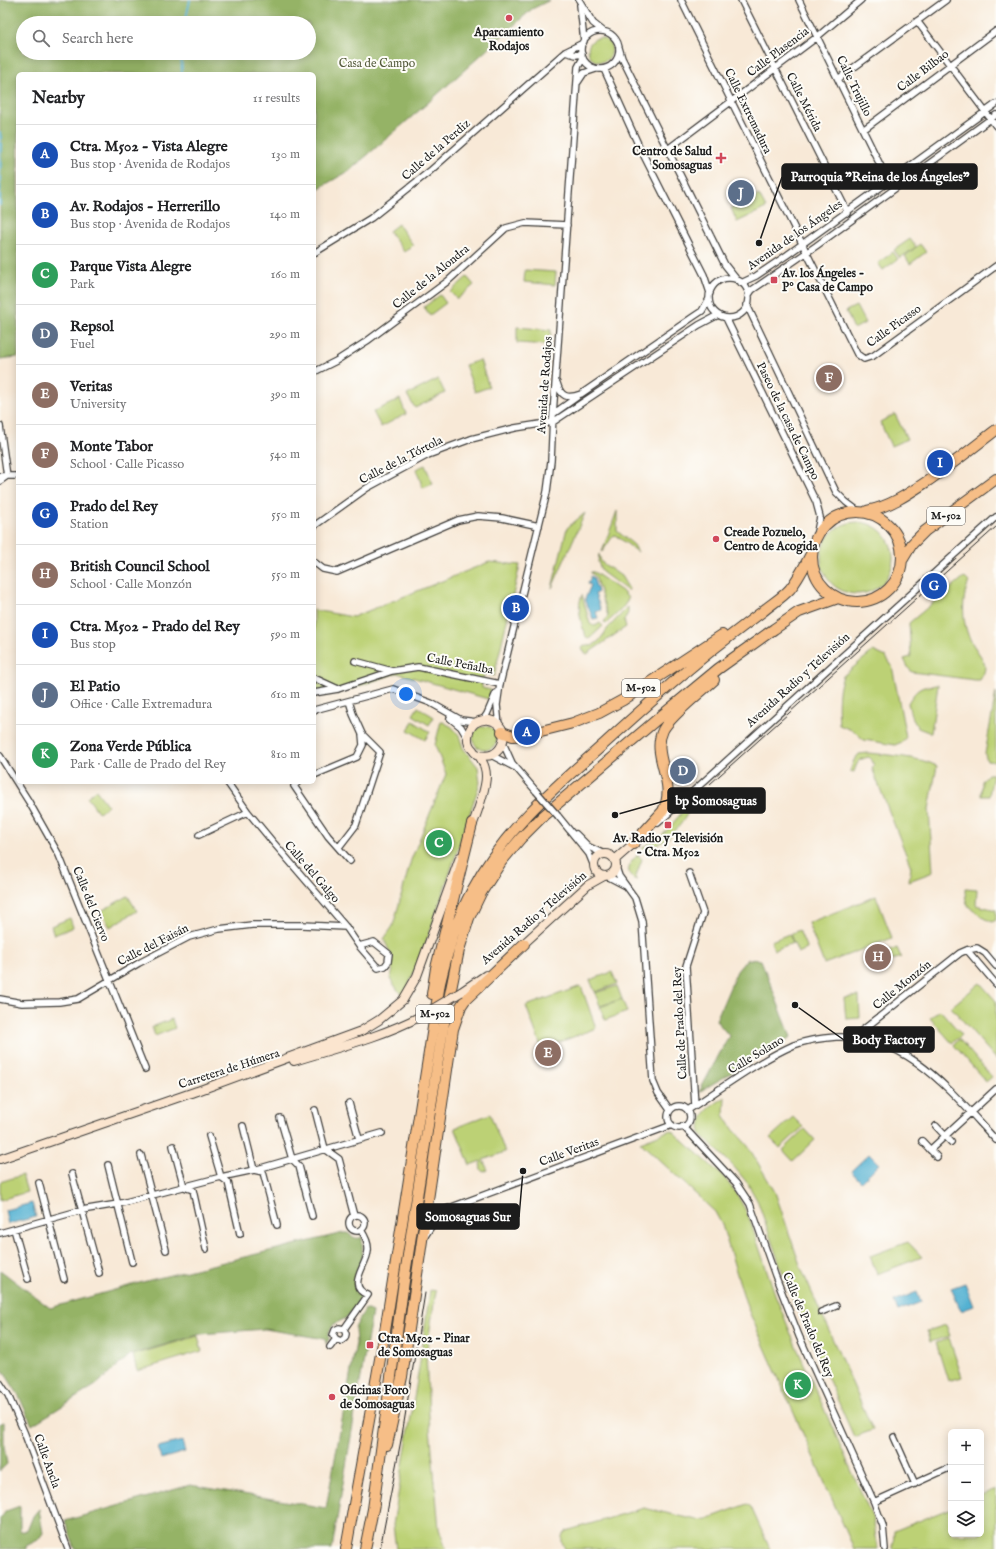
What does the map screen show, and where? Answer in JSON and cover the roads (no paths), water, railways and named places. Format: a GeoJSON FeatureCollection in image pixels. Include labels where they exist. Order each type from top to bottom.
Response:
{"type":"FeatureCollection","features":[{"type":"Feature","properties":{"kind":"highway","name":"M-502"},"geometry":{"type":"LineString","coordinates":[[346,1549],[385,1331],[440,983],[449,947],[460,915],[473,888],[492,857],[513,830],[569,774],[652,700],[790,588],[801,574],[812,552],[816,536],[821,528],[842,513],[862,511],[891,504],[909,494],[996,430]]}},
{"type":"Feature","properties":{"kind":"highway","name":"M-502"},"geometry":{"type":"LineString","coordinates":[[902,559],[912,544],[925,531],[996,479]]}},
{"type":"Feature","properties":{"kind":"highway","name":"M-502"},"geometry":{"type":"LineString","coordinates":[[812,552],[812,565],[816,576],[824,589],[838,598],[853,602],[865,602],[877,598],[885,593],[900,573],[902,559],[901,544],[893,528],[883,519],[862,511]]}},
{"type":"Feature","properties":{"kind":"highway","name":"M-502"},"geometry":{"type":"LineString","coordinates":[[373,1509],[404,1281],[443,1028],[459,950],[469,918],[481,893],[501,862],[521,838],[543,816],[712,674],[799,612],[838,598]]}},
{"type":"Feature","properties":{"kind":"highway","name":"M-502"},"geometry":{"type":"LineString","coordinates":[[501,729],[513,736],[524,736],[573,723],[599,713],[623,700],[768,607]]}},
{"type":"Feature","properties":{"kind":"highway","name":"M-502"},"geometry":{"type":"LineString","coordinates":[[633,844],[663,812],[666,806],[668,786],[659,750],[659,743],[663,730],[677,714],[774,629]]}},
{"type":"Feature","properties":{"kind":"highway","name":"M-502"},"geometry":{"type":"LineString","coordinates":[[421,1106],[425,1042],[436,968],[472,824]]}},
{"type":"Feature","properties":{"kind":"highway","name":"M-502"},"geometry":{"type":"LineString","coordinates":[[365,1549],[402,1377],[453,1029],[461,1006],[470,994],[524,944]]}},
{"type":"Feature","properties":{"kind":"main road"},"geometry":{"type":"LineString","coordinates":[[192,1093],[361,1031],[394,1009],[408,993],[417,976],[472,824],[486,779],[484,767],[477,754],[471,748],[468,739],[471,728],[480,721],[493,722],[501,729],[503,743],[498,752],[491,755],[485,756],[477,754]]}},
{"type":"Feature","properties":{"kind":"main road","name":"Avenida Radio y Televisión"},"geometry":{"type":"LineString","coordinates":[[616,864],[617,858],[633,844]]}},
{"type":"Feature","properties":{"kind":"main road"},"geometry":{"type":"LineString","coordinates":[[602,854],[611,855],[616,864],[613,873],[605,876],[597,872],[594,864],[597,857],[602,854]]}},
{"type":"Feature","properties":{"kind":"main road","name":"Avenida Radio y Televisión"},"geometry":{"type":"LineString","coordinates":[[460,992],[483,977],[524,944],[584,888],[592,882],[605,876]]}},
{"type":"Feature","properties":{"kind":"main road","name":"Carretera de Húmera"},"geometry":{"type":"LineString","coordinates":[[0,1159],[192,1093],[365,1039],[410,1022],[460,992]]}},
{"type":"Feature","properties":{"kind":"street","name":"Calle Extremadura"},"geometry":{"type":"LineString","coordinates":[[680,0],[806,253]]}},
{"type":"Feature","properties":{"kind":"street","name":"Calle Mérida"},"geometry":{"type":"LineString","coordinates":[[741,0],[848,213]]}},
{"type":"Feature","properties":{"kind":"street","name":"Calle Trujillo"},"geometry":{"type":"LineString","coordinates":[[799,0],[889,183]]}},
{"type":"Feature","properties":{"kind":"street","name":"Calle Plasencia"},"geometry":{"type":"LineString","coordinates":[[668,149],[817,37],[861,0]]}},
{"type":"Feature","properties":{"kind":"street"},"geometry":{"type":"LineString","coordinates":[[838,79],[946,0]]}},
{"type":"Feature","properties":{"kind":"street"},"geometry":{"type":"LineString","coordinates":[[580,1],[593,23],[604,32],[612,36],[618,44],[622,58],[725,265],[745,287],[748,296],[747,305],[744,311],[733,318],[726,318],[718,315],[714,311],[709,299]]}},
{"type":"Feature","properties":{"kind":"street"},"geometry":{"type":"LineString","coordinates":[[580,1],[584,42],[583,56],[587,63],[596,68]]}},
{"type":"Feature","properties":{"kind":"street"},"geometry":{"type":"LineString","coordinates":[[917,21],[996,126]]}},
{"type":"Feature","properties":{"kind":"street","name":"Calle Bilbao"},"geometry":{"type":"LineString","coordinates":[[863,130],[996,31]]}},
{"type":"Feature","properties":{"kind":"street"},"geometry":{"type":"LineString","coordinates":[[584,42],[592,33],[604,32]]}},
{"type":"Feature","properties":{"kind":"street","name":"Calle de la Perdiz"},"geometry":{"type":"LineString","coordinates":[[316,252],[383,209],[430,171],[565,52],[584,42]]}},
{"type":"Feature","properties":{"kind":"street"},"geometry":{"type":"LineString","coordinates":[[577,82],[584,73],[596,68],[604,68],[615,62],[619,50],[618,44]]}},
{"type":"Feature","properties":{"kind":"street"},"geometry":{"type":"LineString","coordinates":[[565,52],[583,56]]}},
{"type":"Feature","properties":{"kind":"street","name":"Avenida de Rodajos"},"geometry":{"type":"LineString","coordinates":[[501,729],[497,712],[500,684],[547,492],[551,460],[578,67],[583,56]]}},
{"type":"Feature","properties":{"kind":"street"},"geometry":{"type":"LineString","coordinates":[[604,68],[638,144],[704,275],[710,293]]}},
{"type":"Feature","properties":{"kind":"street","name":"Avenida de los Ángeles"},"geometry":{"type":"LineString","coordinates":[[739,282],[756,276],[802,245],[996,104]]}},
{"type":"Feature","properties":{"kind":"street","name":"Avenida de los Ángeles"},"geometry":{"type":"LineString","coordinates":[[748,296],[752,290],[806,253],[996,115]]}},
{"type":"Feature","properties":{"kind":"street","name":"Calle de la Alondra"},"geometry":{"type":"LineString","coordinates":[[316,371],[367,341],[448,281],[506,228],[525,223],[567,225]]}},
{"type":"Feature","properties":{"kind":"street","name":"Calle Picasso"},"geometry":{"type":"LineString","coordinates":[[806,253],[850,342],[857,354],[864,358],[873,356],[996,266]]}},
{"type":"Feature","properties":{"kind":"street"},"geometry":{"type":"LineString","coordinates":[[553,414],[702,311],[709,299],[713,287],[724,279],[739,282]]}},
{"type":"Feature","properties":{"kind":"street","name":"Paseo de la casa de Campo"},"geometry":{"type":"LineString","coordinates":[[747,305],[836,492],[846,502],[862,511]]}},
{"type":"Feature","properties":{"kind":"street"},"geometry":{"type":"LineString","coordinates":[[553,422],[703,322],[718,315]]}},
{"type":"Feature","properties":{"kind":"street","name":"Paseo de la casa de Campo"},"geometry":{"type":"LineString","coordinates":[[726,318],[816,502],[820,518],[816,536]]}},
{"type":"Feature","properties":{"kind":"street"},"geometry":{"type":"LineString","coordinates":[[556,379],[559,392],[565,396],[574,397],[581,394]]}},
{"type":"Feature","properties":{"kind":"street","name":"Calle de la Tórtola"},"geometry":{"type":"LineString","coordinates":[[316,525],[367,488],[428,455],[471,439],[515,428],[553,422]]}},
{"type":"Feature","properties":{"kind":"street"},"geometry":{"type":"LineString","coordinates":[[0,426],[7,476]]}},
{"type":"Feature","properties":{"kind":"street"},"geometry":{"type":"LineString","coordinates":[[0,476],[16,476]]}},
{"type":"Feature","properties":{"kind":"street"},"geometry":{"type":"LineString","coordinates":[[0,481],[7,476]]}},
{"type":"Feature","properties":{"kind":"street"},"geometry":{"type":"LineString","coordinates":[[316,564],[323,569],[336,572],[458,520],[478,516],[502,518],[539,526]]}},
{"type":"Feature","properties":{"kind":"street","name":"Avenida Radio y Televisión"},"geometry":{"type":"LineString","coordinates":[[633,844],[996,517]]}},
{"type":"Feature","properties":{"kind":"street","name":"Calle Peñalba"},"geometry":{"type":"LineString","coordinates":[[355,661],[392,671]]}},
{"type":"Feature","properties":{"kind":"street","name":"Calle Peñalba"},"geometry":{"type":"LineString","coordinates":[[316,693],[338,689],[392,671],[418,667],[500,684]]}},
{"type":"Feature","properties":{"kind":"street"},"geometry":{"type":"LineString","coordinates":[[316,679],[338,689]]}},
{"type":"Feature","properties":{"kind":"street","name":"Avenida de Rodajos"},"geometry":{"type":"LineString","coordinates":[[480,721],[490,708],[500,684]]}},
{"type":"Feature","properties":{"kind":"street"},"geometry":{"type":"LineString","coordinates":[[316,709],[392,689],[431,703],[461,720],[480,721]]}},
{"type":"Feature","properties":{"kind":"street"},"geometry":{"type":"LineString","coordinates":[[316,774],[357,757],[364,745],[362,734],[349,701]]}},
{"type":"Feature","properties":{"kind":"street"},"geometry":{"type":"LineString","coordinates":[[431,703],[461,727],[468,739]]}},
{"type":"Feature","properties":{"kind":"street"},"geometry":{"type":"LineString","coordinates":[[339,847],[356,825],[380,752],[362,734]]}},
{"type":"Feature","properties":{"kind":"street"},"geometry":{"type":"LineString","coordinates":[[503,743],[508,757],[516,769],[558,816],[589,854],[594,864]]}},
{"type":"Feature","properties":{"kind":"street"},"geometry":{"type":"LineString","coordinates":[[491,755],[516,769]]}},
{"type":"Feature","properties":{"kind":"street","name":"Calle del Ciervo"},"geometry":{"type":"LineString","coordinates":[[0,756],[16,781]]}},
{"type":"Feature","properties":{"kind":"street","name":"Calle del Ciervo"},"geometry":{"type":"LineString","coordinates":[[18,784],[58,855],[146,1069]]}},
{"type":"Feature","properties":{"kind":"street","name":"Calle del Galgo"},"geometry":{"type":"LineString","coordinates":[[228,784],[248,812],[346,927],[359,946],[378,968],[385,966],[388,962],[389,954],[374,942],[359,946]]}},
{"type":"Feature","properties":{"kind":"street"},"geometry":{"type":"LineString","coordinates":[[296,784],[294,786],[328,836],[350,860]]}},
{"type":"Feature","properties":{"kind":"street"},"geometry":{"type":"LineString","coordinates":[[199,835],[248,812]]}},
{"type":"Feature","properties":{"kind":"street"},"geometry":{"type":"LineString","coordinates":[[558,816],[589,847],[602,854]]}},
{"type":"Feature","properties":{"kind":"street"},"geometry":{"type":"LineString","coordinates":[[616,864],[620,876],[635,898],[642,921],[653,1081],[658,1094],[670,1110]]}},
{"type":"Feature","properties":{"kind":"street","name":"Calle de Prado del Rey"},"geometry":{"type":"LineString","coordinates":[[689,873],[703,913],[686,966],[695,1106]]}},
{"type":"Feature","properties":{"kind":"street"},"geometry":{"type":"LineString","coordinates":[[605,876],[628,887]]}},
{"type":"Feature","properties":{"kind":"street","name":"Calle del Faisán"},"geometry":{"type":"LineString","coordinates":[[0,999],[22,1003],[59,1002],[78,999],[109,980],[189,937],[219,929],[252,925],[346,927]]}},
{"type":"Feature","properties":{"kind":"street"},"geometry":{"type":"LineString","coordinates":[[967,950],[978,948],[985,953],[996,966]]}},
{"type":"Feature","properties":{"kind":"street"},"geometry":{"type":"LineString","coordinates":[[967,950],[996,984]]}},
{"type":"Feature","properties":{"kind":"street","name":"Calle Monzón"},"geometry":{"type":"LineString","coordinates":[[850,1037],[859,1033],[960,953],[967,950]]}},
{"type":"Feature","properties":{"kind":"street","name":"Calle Solano"},"geometry":{"type":"LineString","coordinates":[[688,1110],[768,1058],[795,1045],[819,1038],[850,1037],[883,1044],[902,1052],[920,1064],[996,1140]]}},
{"type":"Feature","properties":{"kind":"street"},"geometry":{"type":"LineString","coordinates":[[930,1150],[996,1089]]}},
{"type":"Feature","properties":{"kind":"street"},"geometry":{"type":"LineString","coordinates":[[349,1103],[359,1139]]}},
{"type":"Feature","properties":{"kind":"street"},"geometry":{"type":"LineString","coordinates":[[679,1106],[688,1110],[690,1118],[683,1126],[677,1127],[672,1125],[668,1116],[670,1110],[679,1106]]}},
{"type":"Feature","properties":{"kind":"street"},"geometry":{"type":"LineString","coordinates":[[315,1110],[325,1149],[339,1159],[354,1216]]}},
{"type":"Feature","properties":{"kind":"street"},"geometry":{"type":"LineString","coordinates":[[280,1118],[292,1160],[299,1166],[312,1216]]}},
{"type":"Feature","properties":{"kind":"street","name":"Calle Veritas"},"geometry":{"type":"LineString","coordinates":[[421,1242],[441,1211],[672,1125]]}},
{"type":"Feature","properties":{"kind":"street"},"geometry":{"type":"LineString","coordinates":[[243,1126],[254,1170]]}},
{"type":"Feature","properties":{"kind":"street","name":"Calle de Prado del Rey"},"geometry":{"type":"LineString","coordinates":[[683,1126],[726,1171],[750,1204],[794,1324],[874,1502],[883,1526],[885,1549]]}},
{"type":"Feature","properties":{"kind":"street"},"geometry":{"type":"LineString","coordinates":[[936,1126],[951,1142]]}},
{"type":"Feature","properties":{"kind":"street"},"geometry":{"type":"LineString","coordinates":[[0,1233],[82,1210],[118,1204],[221,1177],[254,1170],[382,1133]]}},
{"type":"Feature","properties":{"kind":"street"},"geometry":{"type":"LineString","coordinates":[[209,1136],[221,1177],[228,1182],[240,1234]]}},
{"type":"Feature","properties":{"kind":"street"},"geometry":{"type":"LineString","coordinates":[[922,1141],[937,1157]]}},
{"type":"Feature","properties":{"kind":"street"},"geometry":{"type":"LineString","coordinates":[[173,1146],[184,1187]]}},
{"type":"Feature","properties":{"kind":"street"},"geometry":{"type":"LineString","coordinates":[[141,1154],[166,1250]]}},
{"type":"Feature","properties":{"kind":"street"},"geometry":{"type":"LineString","coordinates":[[108,1165],[132,1262]]}},
{"type":"Feature","properties":{"kind":"street"},"geometry":{"type":"LineString","coordinates":[[254,1170],[263,1172],[277,1225]]}},
{"type":"Feature","properties":{"kind":"street"},"geometry":{"type":"LineString","coordinates":[[72,1174],[99,1273]]}},
{"type":"Feature","properties":{"kind":"street"},"geometry":{"type":"LineString","coordinates":[[39,1183],[64,1280]]}},
{"type":"Feature","properties":{"kind":"street"},"geometry":{"type":"LineString","coordinates":[[184,1187],[193,1190],[206,1249]]}},
{"type":"Feature","properties":{"kind":"street"},"geometry":{"type":"LineString","coordinates":[[359,1215],[364,1218],[365,1223],[361,1230],[356,1230],[350,1226],[350,1220],[354,1216],[359,1215]]}},
{"type":"Feature","properties":{"kind":"street"},"geometry":{"type":"LineString","coordinates":[[14,1229],[28,1278]]}},
{"type":"Feature","properties":{"kind":"street"},"geometry":{"type":"LineString","coordinates":[[344,1329],[371,1294],[363,1292],[358,1285],[359,1276],[368,1251],[366,1239],[361,1230]]}},
{"type":"Feature","properties":{"kind":"street"},"geometry":{"type":"LineString","coordinates":[[821,1312],[836,1306]]}},
{"type":"Feature","properties":{"kind":"street"},"geometry":{"type":"LineString","coordinates":[[339,1328],[344,1329],[346,1334],[345,1338],[341,1341],[336,1339],[333,1334],[335,1330],[339,1328]]}},
{"type":"Feature","properties":{"kind":"street"},"geometry":{"type":"LineString","coordinates":[[330,1347],[336,1339]]}},
{"type":"Feature","properties":{"kind":"street","name":"Calle Ancla"},"geometry":{"type":"LineString","coordinates":[[0,1383],[8,1395],[24,1432],[68,1549]]}},
{"type":"Feature","properties":{"kind":"street"},"geometry":{"type":"LineString","coordinates":[[894,1437],[915,1484]]}},
{"type":"Feature","properties":{"kind":"street"},"geometry":{"type":"LineString","coordinates":[[874,1502],[948,1468]]}},
{"type":"Feature","properties":{"kind":"water"},"geometry":{"type":"Polygon","coordinates":[[[591,576],[593,577],[598,592],[595,594],[601,610],[596,612],[598,618],[593,619],[585,599],[591,585],[588,584],[591,576]]]}},
{"type":"Feature","properties":{"kind":"water"},"geometry":{"type":"Polygon","coordinates":[[[869,1154],[879,1164],[861,1182],[851,1171],[869,1154]]]}},
{"type":"Feature","properties":{"kind":"water"},"geometry":{"type":"Polygon","coordinates":[[[32,1203],[36,1217],[8,1224],[5,1210],[32,1203]]]}},
{"type":"Feature","properties":{"kind":"water"},"geometry":{"type":"Polygon","coordinates":[[[965,1283],[974,1306],[961,1311],[951,1288],[965,1283]]]}},
{"type":"Feature","properties":{"kind":"water"},"geometry":{"type":"Polygon","coordinates":[[[917,1292],[921,1302],[898,1311],[894,1301],[917,1292]]]}},
{"type":"Feature","properties":{"kind":"water"},"geometry":{"type":"Polygon","coordinates":[[[182,1441],[185,1452],[161,1459],[158,1447],[182,1441]]]}},
{"type":"Feature","properties":{"kind":"waterway"},"geometry":{"type":"LineString","coordinates":[[187,16],[190,0]]}},
{"type":"Feature","properties":{"kind":"waterway"},"geometry":{"type":"LineString","coordinates":[[181,60],[182,72]]}},
{"type":"Feature","properties":{"kind":"waterway"},"geometry":{"type":"LineString","coordinates":[[0,132],[0,205]]}},
{"type":"Feature","properties":{"kind":"tram line"},"geometry":{"type":"LineString","coordinates":[[710,784],[996,527]]}},
{"type":"Feature","properties":{"kind":"tram line"},"geometry":{"type":"LineString","coordinates":[[380,1549],[402,1435],[425,1293]]}},
{"type":"Feature","properties":{"kind":"place","name":"Aparcamiento Rodajos"},"geometry":{"type":"Point","coordinates":[509,18]}},
{"type":"Feature","properties":{"kind":"place","name":"Centro de Salud Somosaguas"},"geometry":{"type":"Point","coordinates":[721,158]}},
{"type":"Feature","properties":{"kind":"place","name":"El Patio"},"geometry":{"type":"Point","coordinates":[741,193]}},
{"type":"Feature","properties":{"kind":"place","name":"Parroquia \"Reina de los Ángeles\""},"geometry":{"type":"Point","coordinates":[759,243]}},
{"type":"Feature","properties":{"kind":"place","name":"Av. los Ángeles - Pº Casa de Campo"},"geometry":{"type":"Point","coordinates":[774,280]}},
{"type":"Feature","properties":{"kind":"place","name":"Monte Tabor"},"geometry":{"type":"Point","coordinates":[829,378]}},
{"type":"Feature","properties":{"kind":"place","name":"Ctra. M502 - Prado del Rey"},"geometry":{"type":"Point","coordinates":[940,463]}},
{"type":"Feature","properties":{"kind":"place","name":"Creade Pozuelo, Centro de Acogida"},"geometry":{"type":"Point","coordinates":[716,539]}},
{"type":"Feature","properties":{"kind":"place","name":"Prado del Rey"},"geometry":{"type":"Point","coordinates":[934,586]}},
{"type":"Feature","properties":{"kind":"place","name":"Av. Rodajos - Herrerillo"},"geometry":{"type":"Point","coordinates":[516,608]}},
{"type":"Feature","properties":{"kind":"place","name":"Ctra. M502 - Vista Alegre"},"geometry":{"type":"Point","coordinates":[527,732]}},
{"type":"Feature","properties":{"kind":"place","name":"Repsol"},"geometry":{"type":"Point","coordinates":[683,771]}},
{"type":"Feature","properties":{"kind":"place","name":"bp Somosaguas"},"geometry":{"type":"Point","coordinates":[615,815]}},
{"type":"Feature","properties":{"kind":"place","name":"Av. Radio y Televisión - Ctra. M502"},"geometry":{"type":"Point","coordinates":[668,825]}},
{"type":"Feature","properties":{"kind":"place","name":"Parque Vista Alegre"},"geometry":{"type":"Point","coordinates":[439,843]}},
{"type":"Feature","properties":{"kind":"place","name":"British Council School"},"geometry":{"type":"Point","coordinates":[878,957]}},
{"type":"Feature","properties":{"kind":"place","name":"Body Factory"},"geometry":{"type":"Point","coordinates":[795,1005]}},
{"type":"Feature","properties":{"kind":"place","name":"Veritas"},"geometry":{"type":"Point","coordinates":[548,1053]}},
{"type":"Feature","properties":{"kind":"place","name":"Somosaguas Sur"},"geometry":{"type":"Point","coordinates":[523,1171]}},
{"type":"Feature","properties":{"kind":"place","name":"Ctra. M502 - Pinar de Somosaguas"},"geometry":{"type":"Point","coordinates":[370,1345]}},
{"type":"Feature","properties":{"kind":"place","name":"Zona Verde Pública"},"geometry":{"type":"Point","coordinates":[798,1385]}},
{"type":"Feature","properties":{"kind":"place","name":"Oficinas Foro de Somosaguas"},"geometry":{"type":"Point","coordinates":[332,1397]}},
{"type":"Feature","properties":{"kind":"park label","name":"Casa de Campo"},"geometry":{"type":"Point","coordinates":[377,63]}}]}
